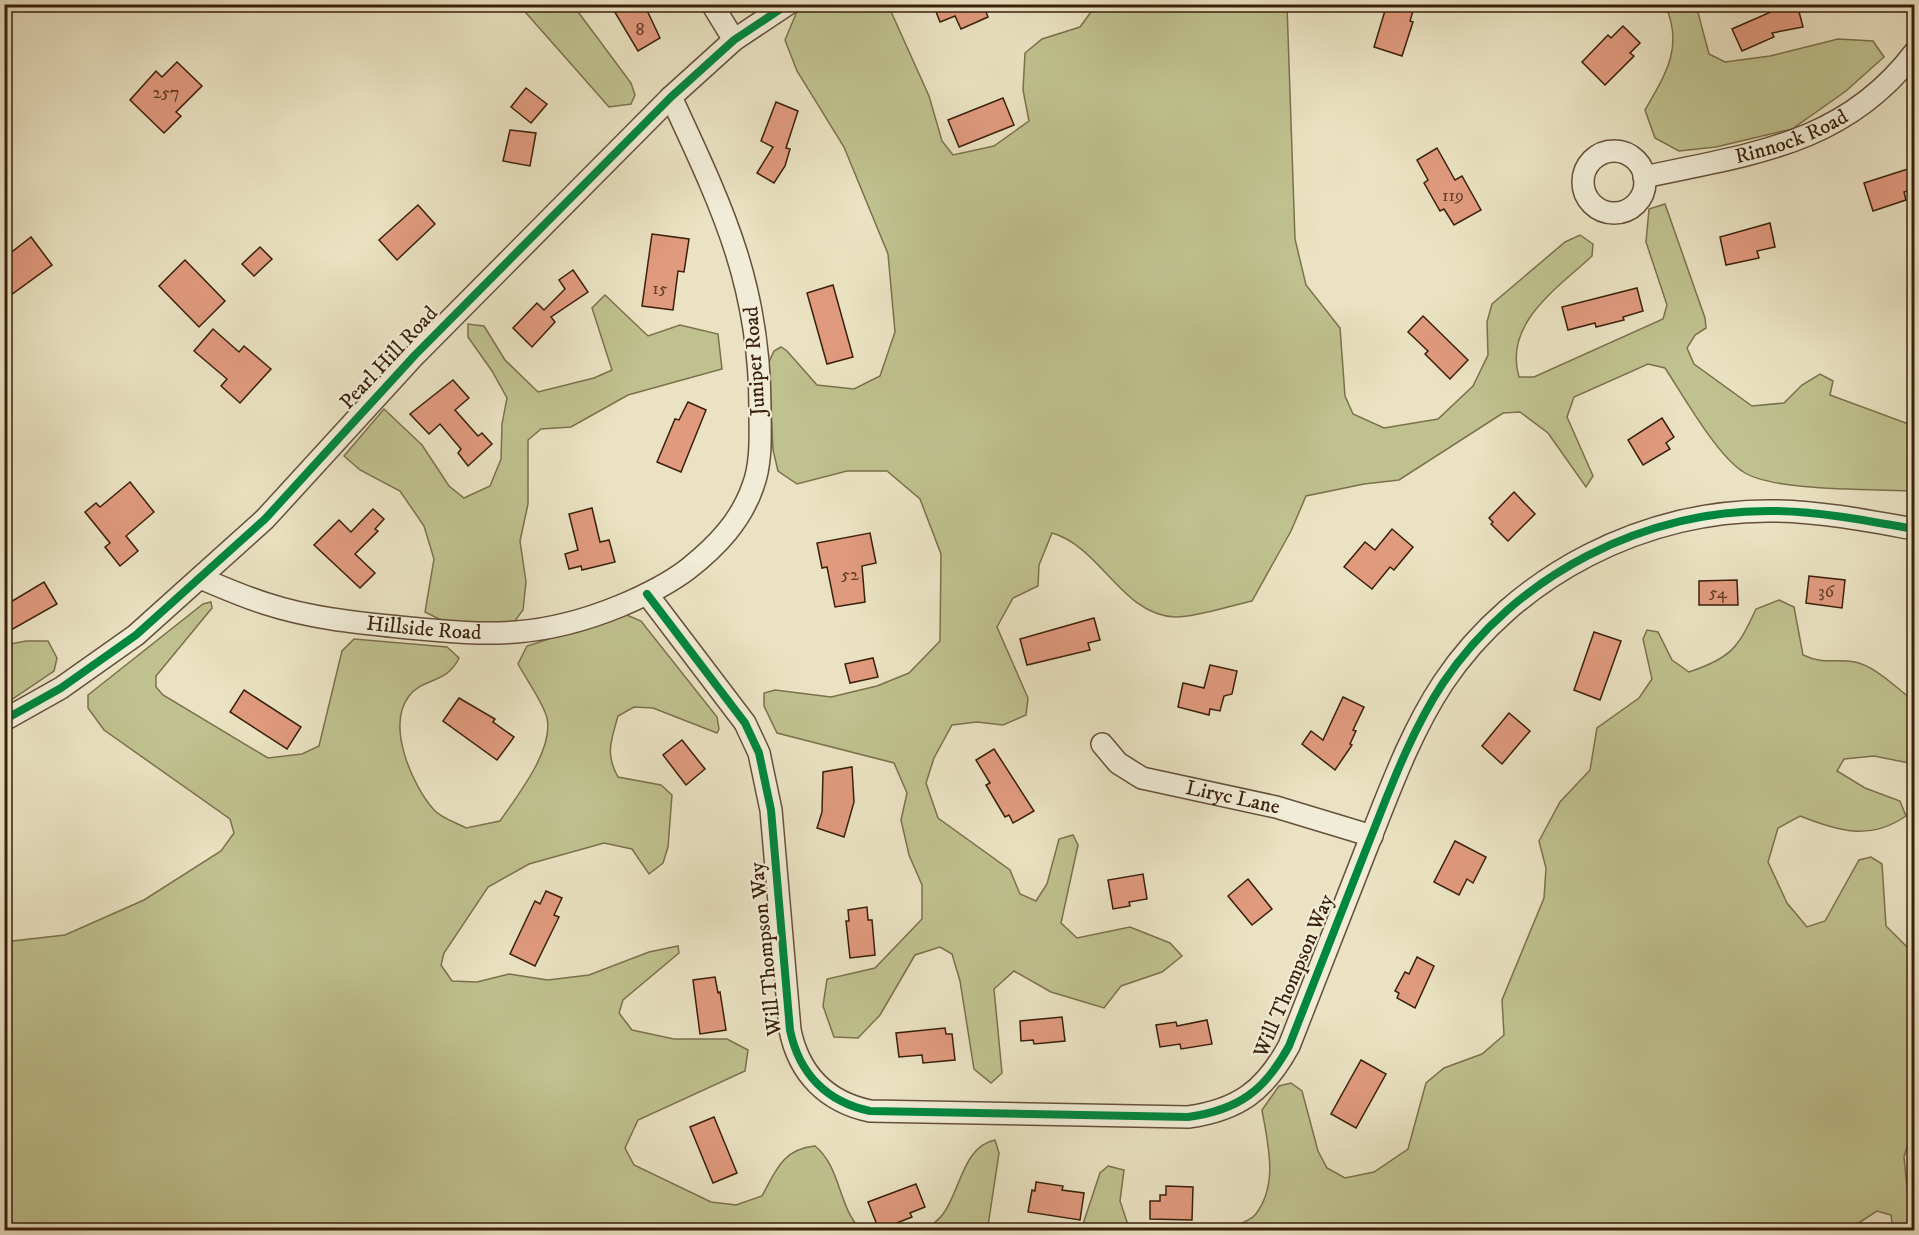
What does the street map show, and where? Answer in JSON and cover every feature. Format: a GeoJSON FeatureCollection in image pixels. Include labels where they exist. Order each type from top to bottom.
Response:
{"type":"FeatureCollection","features":[{"type":"Feature","properties":{"kind":"street"},"geometry":{"type":"LineString","coordinates":[[712,4],[734,40]]}},
{"type":"Feature","properties":{"kind":"street","name":"Pearl Hill Road"},"geometry":{"type":"LineString","coordinates":[[4,720],[61,688],[136,634],[265,519],[415,355],[671,97],[734,40],[788,4]]}},
{"type":"Feature","properties":{"kind":"street","name":"Rinnock Road"},"geometry":{"type":"LineString","coordinates":[[1644,177],[1758,153],[1798,141],[1834,123],[1867,101],[1895,76],[1914,53]]}},
{"type":"Feature","properties":{"kind":"street","name":"Juniper Road"},"geometry":{"type":"LineString","coordinates":[[647,594],[667,584],[698,561],[734,525],[754,484],[760,435],[756,334],[742,267],[718,199],[671,97]]}},
{"type":"Feature","properties":{"kind":"street","name":"Will Thompson Way"},"geometry":{"type":"LineString","coordinates":[[647,594],[735,710],[753,738],[768,789],[793,1043],[805,1071],[821,1089],[859,1109],[881,1112],[1188,1117],[1234,1106],[1259,1088],[1275,1071],[1289,1046],[1410,745],[1443,683],[1500,616],[1564,569],[1643,532],[1674,522],[1741,512],[1805,512],[1914,529]]}},
{"type":"Feature","properties":{"kind":"street","name":"Hillside Road"},"geometry":{"type":"LineString","coordinates":[[200,578],[267,604],[303,614],[360,623],[468,634],[548,630],[596,616],[647,594]]}},
{"type":"Feature","properties":{"kind":"street","name":"Liryc Lane"},"geometry":{"type":"LineString","coordinates":[[1102,744],[1118,763],[1142,778],[1276,807],[1372,836]]}},
{"type":"Feature","properties":{"kind":"green space"},"geometry":{"type":"Polygon","coordinates":[[[519,5],[573,5],[631,83],[635,95],[631,104],[609,107],[519,5]]]}},
{"type":"Feature","properties":{"kind":"green space"},"geometry":{"type":"Polygon","coordinates":[[[806,5],[888,5],[929,96],[942,141],[953,155],[994,146],[1029,121],[1023,90],[1025,53],[1042,39],[1080,27],[1096,5],[1287,5],[1295,239],[1306,285],[1340,328],[1345,396],[1353,414],[1384,428],[1438,419],[1473,386],[1488,355],[1487,322],[1492,304],[1565,242],[1580,235],[1593,244],[1592,256],[1550,294],[1526,323],[1519,340],[1516,358],[1519,377],[1534,377],[1663,319],[1667,305],[1646,242],[1649,209],[1665,204],[1705,318],[1706,328],[1695,335],[1687,348],[1694,364],[1752,406],[1784,403],[1802,385],[1820,374],[1833,381],[1830,395],[1914,426],[1914,491],[1799,486],[1756,478],[1742,471],[1722,452],[1700,423],[1665,368],[1648,364],[1574,397],[1567,417],[1593,476],[1586,487],[1548,433],[1520,412],[1503,413],[1399,480],[1364,484],[1306,496],[1291,531],[1252,601],[1183,617],[1157,613],[1140,605],[1084,552],[1069,541],[1052,533],[1039,565],[1038,586],[1013,598],[997,627],[1028,698],[1026,715],[1003,725],[977,722],[952,725],[934,758],[926,783],[938,818],[1010,870],[1020,894],[1036,901],[1047,884],[1059,839],[1073,835],[1078,845],[1061,923],[1077,938],[1130,927],[1170,943],[1182,956],[1162,972],[1121,986],[1104,1008],[1051,992],[1014,971],[994,989],[1002,1073],[991,1083],[974,1069],[960,981],[952,954],[940,947],[915,955],[880,1015],[858,1038],[834,1037],[823,1006],[827,979],[875,968],[922,919],[922,885],[909,855],[901,820],[907,793],[894,763],[777,733],[764,706],[764,693],[775,690],[831,697],[877,686],[909,673],[940,641],[941,554],[920,499],[887,471],[847,471],[797,484],[778,471],[773,450],[769,362],[774,351],[781,347],[787,351],[817,385],[854,389],[880,376],[895,332],[888,254],[844,147],[797,71],[785,40],[798,9],[806,5]]]}},
{"type":"Feature","properties":{"kind":"green space"},"geometry":{"type":"Polygon","coordinates":[[[1665,5],[1696,5],[1709,54],[1725,62],[1770,56],[1838,39],[1873,41],[1884,57],[1846,91],[1792,129],[1716,147],[1679,151],[1655,138],[1645,110],[1666,72],[1673,47],[1673,34],[1665,5]]]}},
{"type":"Feature","properties":{"kind":"green space"},"geometry":{"type":"Polygon","coordinates":[[[605,295],[648,336],[680,325],[718,334],[722,369],[628,395],[571,427],[541,429],[528,440],[528,504],[520,541],[526,582],[523,610],[511,626],[441,620],[425,612],[434,559],[424,526],[400,491],[360,470],[344,456],[384,409],[422,445],[449,486],[464,498],[490,486],[501,459],[502,424],[507,398],[492,371],[468,337],[468,324],[484,326],[505,360],[538,392],[594,378],[612,370],[592,308],[605,295]]]}},
{"type":"Feature","properties":{"kind":"green space"},"geometry":{"type":"Polygon","coordinates":[[[1779,600],[1794,607],[1803,655],[1823,661],[1855,662],[1871,668],[1914,701],[1914,764],[1874,756],[1844,759],[1837,771],[1865,788],[1900,801],[1906,816],[1880,829],[1854,831],[1828,826],[1800,816],[1778,828],[1768,862],[1787,903],[1807,927],[1825,921],[1859,860],[1871,857],[1882,864],[1886,926],[1914,954],[1914,1053],[1910,1094],[1914,1098],[1914,1138],[1909,1140],[1904,1157],[1911,1230],[1893,1230],[1891,1215],[1877,1211],[1854,1226],[1835,1230],[1776,1226],[1742,1230],[1225,1230],[1255,1215],[1267,1191],[1270,1164],[1262,1110],[1279,1086],[1291,1083],[1302,1091],[1318,1151],[1327,1168],[1345,1178],[1374,1172],[1408,1149],[1426,1083],[1444,1068],[1482,1054],[1504,1035],[1502,1000],[1544,898],[1546,868],[1539,841],[1560,802],[1590,770],[1597,728],[1639,698],[1652,679],[1643,639],[1647,630],[1658,632],[1672,660],[1689,672],[1715,662],[1732,650],[1756,609],[1779,600]]]}},
{"type":"Feature","properties":{"kind":"green space"},"geometry":{"type":"Polygon","coordinates":[[[211,602],[212,608],[156,676],[156,687],[163,695],[268,758],[302,754],[319,746],[342,651],[354,639],[447,647],[459,658],[448,672],[414,690],[409,696],[403,708],[400,723],[401,739],[410,771],[434,810],[466,828],[500,821],[524,786],[545,744],[548,731],[545,712],[518,664],[527,646],[627,615],[641,621],[717,717],[719,729],[717,733],[653,708],[634,707],[618,716],[611,740],[610,754],[618,777],[661,785],[672,795],[668,847],[663,863],[649,874],[632,849],[604,843],[529,864],[488,887],[444,953],[441,965],[452,981],[477,982],[509,974],[548,980],[589,975],[649,952],[678,946],[679,953],[623,1000],[619,1013],[632,1030],[674,1039],[727,1039],[748,1050],[745,1071],[638,1120],[625,1148],[634,1165],[711,1202],[736,1205],[762,1196],[776,1170],[788,1156],[795,1151],[815,1146],[830,1165],[853,1221],[861,1230],[5,1230],[4,942],[65,935],[144,900],[221,851],[234,833],[230,819],[104,730],[88,708],[88,695],[203,604],[211,602]]]}},
{"type":"Feature","properties":{"kind":"green space"},"geometry":{"type":"Polygon","coordinates":[[[26,641],[48,641],[57,658],[54,671],[5,704],[5,645],[26,641]]]}},
{"type":"Feature","properties":{"kind":"green space"},"geometry":{"type":"Polygon","coordinates":[[[995,1140],[999,1153],[988,1226],[992,1230],[926,1230],[949,1205],[969,1160],[984,1144],[995,1140]]]}},
{"type":"Feature","properties":{"kind":"green space"},"geometry":{"type":"Polygon","coordinates":[[[1108,1166],[1124,1170],[1120,1201],[1129,1228],[1134,1230],[1081,1230],[1100,1173],[1108,1166]]]}},
{"type":"Feature","properties":{"kind":"building"},"geometry":{"type":"Polygon","coordinates":[[[610,4],[644,4],[660,38],[638,51],[610,4]]]}},
{"type":"Feature","properties":{"kind":"building"},"geometry":{"type":"Polygon","coordinates":[[[933,4],[983,4],[988,17],[961,29],[955,16],[940,22],[933,4]]]}},
{"type":"Feature","properties":{"kind":"building"},"geometry":{"type":"Polygon","coordinates":[[[1387,4],[1415,4],[1410,21],[1413,22],[1402,56],[1374,47],[1387,4]]]}},
{"type":"Feature","properties":{"kind":"building"},"geometry":{"type":"Polygon","coordinates":[[[1797,4],[1803,27],[1772,33],[1774,37],[1742,51],[1732,29],[1780,8],[1797,4]]]}},
{"type":"Feature","properties":{"kind":"building"},"geometry":{"type":"Polygon","coordinates":[[[1623,26],[1640,43],[1630,53],[1634,56],[1605,85],[1582,62],[1608,35],[1611,38],[1623,26]]]}},
{"type":"Feature","properties":{"kind":"building"},"geometry":{"type":"Polygon","coordinates":[[[177,62],[202,86],[176,112],[181,116],[164,133],[130,100],[156,71],[162,77],[177,62]]]}},
{"type":"Feature","properties":{"kind":"building"},"geometry":{"type":"Polygon","coordinates":[[[526,88],[547,104],[531,123],[511,107],[526,88]]]}},
{"type":"Feature","properties":{"kind":"building"},"geometry":{"type":"Polygon","coordinates":[[[1003,98],[1014,125],[959,147],[948,120],[1003,98]]]}},
{"type":"Feature","properties":{"kind":"building"},"geometry":{"type":"Polygon","coordinates":[[[776,102],[798,111],[786,148],[790,149],[785,166],[774,183],[757,173],[773,147],[761,141],[776,102]]]}},
{"type":"Feature","properties":{"kind":"building"},"geometry":{"type":"Polygon","coordinates":[[[510,130],[536,133],[530,166],[503,161],[510,130]]]}},
{"type":"Feature","properties":{"kind":"building"},"geometry":{"type":"Polygon","coordinates":[[[1437,148],[1455,180],[1462,176],[1481,210],[1454,225],[1444,209],[1440,211],[1424,183],[1428,180],[1417,160],[1437,148]]]}},
{"type":"Feature","properties":{"kind":"building"},"geometry":{"type":"Polygon","coordinates":[[[1914,167],[1914,189],[1904,192],[1906,200],[1873,211],[1864,183],[1914,167]]]}},
{"type":"Feature","properties":{"kind":"building"},"geometry":{"type":"Polygon","coordinates":[[[418,205],[435,224],[397,260],[379,240],[418,205]]]}},
{"type":"Feature","properties":{"kind":"building"},"geometry":{"type":"Polygon","coordinates":[[[1770,223],[1775,247],[1757,251],[1759,258],[1726,265],[1720,237],[1770,223]]]}},
{"type":"Feature","properties":{"kind":"building"},"geometry":{"type":"Polygon","coordinates":[[[652,234],[689,239],[684,272],[678,271],[673,310],[642,306],[652,234]]]}},
{"type":"Feature","properties":{"kind":"building"},"geometry":{"type":"Polygon","coordinates":[[[31,237],[52,265],[4,300],[4,258],[31,237]]]}},
{"type":"Feature","properties":{"kind":"building"},"geometry":{"type":"Polygon","coordinates":[[[260,247],[272,259],[254,276],[242,264],[260,247]]]}},
{"type":"Feature","properties":{"kind":"building"},"geometry":{"type":"Polygon","coordinates":[[[185,260],[225,301],[199,327],[159,286],[185,260]]]}},
{"type":"Feature","properties":{"kind":"building"},"geometry":{"type":"Polygon","coordinates":[[[573,270],[588,292],[551,317],[555,322],[532,347],[513,328],[537,303],[544,310],[565,289],[559,280],[573,270]]]}},
{"type":"Feature","properties":{"kind":"building"},"geometry":{"type":"Polygon","coordinates":[[[833,285],[853,357],[827,364],[807,293],[833,285]]]}},
{"type":"Feature","properties":{"kind":"building"},"geometry":{"type":"Polygon","coordinates":[[[1637,288],[1643,311],[1623,317],[1624,320],[1596,327],[1595,323],[1568,330],[1562,307],[1637,288]]]}},
{"type":"Feature","properties":{"kind":"building"},"geometry":{"type":"Polygon","coordinates":[[[1423,316],[1468,360],[1450,379],[1425,354],[1428,351],[1408,332],[1423,316]]]}},
{"type":"Feature","properties":{"kind":"building"},"geometry":{"type":"Polygon","coordinates":[[[213,329],[239,352],[244,346],[271,369],[240,403],[221,386],[227,379],[194,351],[213,329]]]}},
{"type":"Feature","properties":{"kind":"building"},"geometry":{"type":"Polygon","coordinates":[[[453,380],[469,398],[455,410],[478,436],[482,433],[492,444],[468,466],[458,453],[461,449],[440,424],[429,434],[410,414],[453,380]]]}},
{"type":"Feature","properties":{"kind":"building"},"geometry":{"type":"Polygon","coordinates":[[[688,402],[706,410],[681,472],[657,462],[675,419],[679,420],[688,402]]]}},
{"type":"Feature","properties":{"kind":"building"},"geometry":{"type":"Polygon","coordinates":[[[1662,418],[1674,437],[1666,443],[1670,449],[1643,465],[1628,440],[1662,418]]]}},
{"type":"Feature","properties":{"kind":"building"},"geometry":{"type":"Polygon","coordinates":[[[130,482],[154,512],[126,536],[138,551],[120,566],[105,547],[110,543],[85,512],[96,503],[100,507],[130,482]]]}},
{"type":"Feature","properties":{"kind":"building"},"geometry":{"type":"Polygon","coordinates":[[[1514,492],[1535,514],[1508,541],[1491,524],[1493,522],[1489,518],[1514,492]]]}},
{"type":"Feature","properties":{"kind":"building"},"geometry":{"type":"Polygon","coordinates":[[[592,508],[600,542],[609,540],[615,562],[582,570],[581,566],[569,569],[565,554],[578,550],[569,514],[592,508]]]}},
{"type":"Feature","properties":{"kind":"building"},"geometry":{"type":"Polygon","coordinates":[[[373,509],[384,519],[375,529],[378,531],[355,554],[375,573],[360,588],[314,545],[339,520],[351,532],[373,509]]]}},
{"type":"Feature","properties":{"kind":"building"},"geometry":{"type":"Polygon","coordinates":[[[1392,529],[1413,547],[1394,570],[1390,567],[1372,589],[1344,567],[1365,542],[1375,550],[1392,529]]]}},
{"type":"Feature","properties":{"kind":"building"},"geometry":{"type":"Polygon","coordinates":[[[870,533],[876,563],[862,566],[865,602],[835,607],[827,567],[822,568],[817,543],[870,533]]]}},
{"type":"Feature","properties":{"kind":"building"},"geometry":{"type":"Polygon","coordinates":[[[1809,576],[1845,580],[1842,608],[1806,603],[1809,576]]]}},
{"type":"Feature","properties":{"kind":"building"},"geometry":{"type":"Polygon","coordinates":[[[1737,580],[1738,605],[1699,605],[1699,581],[1737,580]]]}},
{"type":"Feature","properties":{"kind":"building"},"geometry":{"type":"Polygon","coordinates":[[[44,582],[57,604],[11,630],[4,618],[4,606],[44,582]]]}},
{"type":"Feature","properties":{"kind":"building"},"geometry":{"type":"Polygon","coordinates":[[[1094,618],[1100,640],[1088,643],[1090,650],[1027,665],[1020,639],[1094,618]]]}},
{"type":"Feature","properties":{"kind":"building"},"geometry":{"type":"Polygon","coordinates":[[[1594,632],[1621,641],[1600,700],[1574,690],[1594,632]]]}},
{"type":"Feature","properties":{"kind":"building"},"geometry":{"type":"Polygon","coordinates":[[[873,658],[878,677],[850,683],[845,664],[873,658]]]}},
{"type":"Feature","properties":{"kind":"building"},"geometry":{"type":"Polygon","coordinates":[[[1210,665],[1237,671],[1232,694],[1224,696],[1220,711],[1210,709],[1209,715],[1178,707],[1183,683],[1204,688],[1210,665]]]}},
{"type":"Feature","properties":{"kind":"building"},"geometry":{"type":"Polygon","coordinates":[[[244,690],[301,727],[287,749],[230,712],[244,690]]]}},
{"type":"Feature","properties":{"kind":"building"},"geometry":{"type":"Polygon","coordinates":[[[1343,697],[1364,707],[1353,730],[1356,731],[1350,744],[1352,745],[1335,770],[1302,744],[1311,731],[1323,740],[1343,697]]]}},
{"type":"Feature","properties":{"kind":"building"},"geometry":{"type":"Polygon","coordinates":[[[459,698],[495,719],[493,722],[514,737],[497,760],[443,721],[459,698]]]}},
{"type":"Feature","properties":{"kind":"building"},"geometry":{"type":"Polygon","coordinates":[[[1509,713],[1530,731],[1502,764],[1482,746],[1509,713]]]}},
{"type":"Feature","properties":{"kind":"building"},"geometry":{"type":"Polygon","coordinates":[[[682,740],[705,769],[686,785],[663,755],[682,740]]]}},
{"type":"Feature","properties":{"kind":"building"},"geometry":{"type":"Polygon","coordinates":[[[994,749],[1034,811],[1013,823],[1009,815],[1005,817],[986,785],[990,783],[976,760],[994,749]]]}},
{"type":"Feature","properties":{"kind":"building"},"geometry":{"type":"Polygon","coordinates":[[[852,767],[854,802],[844,837],[817,828],[822,812],[823,772],[852,767]]]}},
{"type":"Feature","properties":{"kind":"building"},"geometry":{"type":"Polygon","coordinates":[[[1455,841],[1486,857],[1473,883],[1467,879],[1459,895],[1434,882],[1455,841]]]}},
{"type":"Feature","properties":{"kind":"building"},"geometry":{"type":"Polygon","coordinates":[[[1143,874],[1147,899],[1129,902],[1130,906],[1113,909],[1108,880],[1143,874]]]}},
{"type":"Feature","properties":{"kind":"building"},"geometry":{"type":"Polygon","coordinates":[[[1248,879],[1272,909],[1252,925],[1228,896],[1248,879]]]}},
{"type":"Feature","properties":{"kind":"building"},"geometry":{"type":"Polygon","coordinates":[[[546,891],[562,898],[554,915],[559,917],[535,966],[510,954],[535,901],[540,904],[546,891]]]}},
{"type":"Feature","properties":{"kind":"building"},"geometry":{"type":"Polygon","coordinates":[[[867,907],[868,920],[872,920],[875,955],[850,958],[846,921],[849,921],[848,910],[867,907]]]}},
{"type":"Feature","properties":{"kind":"building"},"geometry":{"type":"Polygon","coordinates":[[[1417,957],[1434,966],[1415,1008],[1397,998],[1399,993],[1395,991],[1405,972],[1409,974],[1417,957]]]}},
{"type":"Feature","properties":{"kind":"building"},"geometry":{"type":"Polygon","coordinates":[[[715,977],[718,993],[720,992],[726,1030],[700,1034],[693,980],[715,977]]]}},
{"type":"Feature","properties":{"kind":"building"},"geometry":{"type":"Polygon","coordinates":[[[1062,1017],[1065,1041],[1034,1044],[1033,1040],[1021,1041],[1020,1021],[1062,1017]]]}},
{"type":"Feature","properties":{"kind":"building"},"geometry":{"type":"Polygon","coordinates":[[[1207,1020],[1212,1044],[1181,1049],[1180,1044],[1160,1047],[1156,1025],[1176,1022],[1177,1026],[1207,1020]]]}},
{"type":"Feature","properties":{"kind":"building"},"geometry":{"type":"Polygon","coordinates":[[[945,1028],[946,1034],[952,1034],[955,1060],[923,1063],[922,1055],[899,1057],[896,1033],[945,1028]]]}},
{"type":"Feature","properties":{"kind":"building"},"geometry":{"type":"Polygon","coordinates":[[[1361,1060],[1386,1074],[1356,1128],[1331,1114],[1361,1060]]]}},
{"type":"Feature","properties":{"kind":"building"},"geometry":{"type":"Polygon","coordinates":[[[714,1117],[737,1173],[713,1183],[690,1127],[714,1117]]]}},
{"type":"Feature","properties":{"kind":"building"},"geometry":{"type":"Polygon","coordinates":[[[1036,1182],[1063,1186],[1062,1190],[1084,1193],[1080,1220],[1028,1212],[1032,1190],[1035,1191],[1036,1182]]]}},
{"type":"Feature","properties":{"kind":"building"},"geometry":{"type":"Polygon","coordinates":[[[916,1184],[925,1207],[910,1213],[912,1217],[879,1230],[868,1202],[916,1184]]]}},
{"type":"Feature","properties":{"kind":"building"},"geometry":{"type":"Polygon","coordinates":[[[1166,1186],[1193,1187],[1192,1220],[1150,1219],[1150,1201],[1160,1201],[1160,1195],[1166,1195],[1166,1186]]]}},
{"type":"Feature","properties":{"kind":"cycle path"},"geometry":{"type":"LineString","coordinates":[[4,720],[61,688],[136,635],[265,519],[415,355],[671,97],[734,40],[788,4]]}},
{"type":"Feature","properties":{"kind":"cycle path"},"geometry":{"type":"LineString","coordinates":[[647,594],[745,723],[759,753],[771,810],[790,1030],[800,1060],[817,1084],[841,1101],[870,1111],[1188,1117],[1206,1114],[1236,1103],[1260,1086],[1280,1061],[1289,1046],[1392,784],[1420,722],[1443,683],[1473,644],[1507,610],[1546,580],[1588,555],[1633,536],[1680,521],[1728,513],[1776,511],[1828,515],[1914,529]]}}]}
